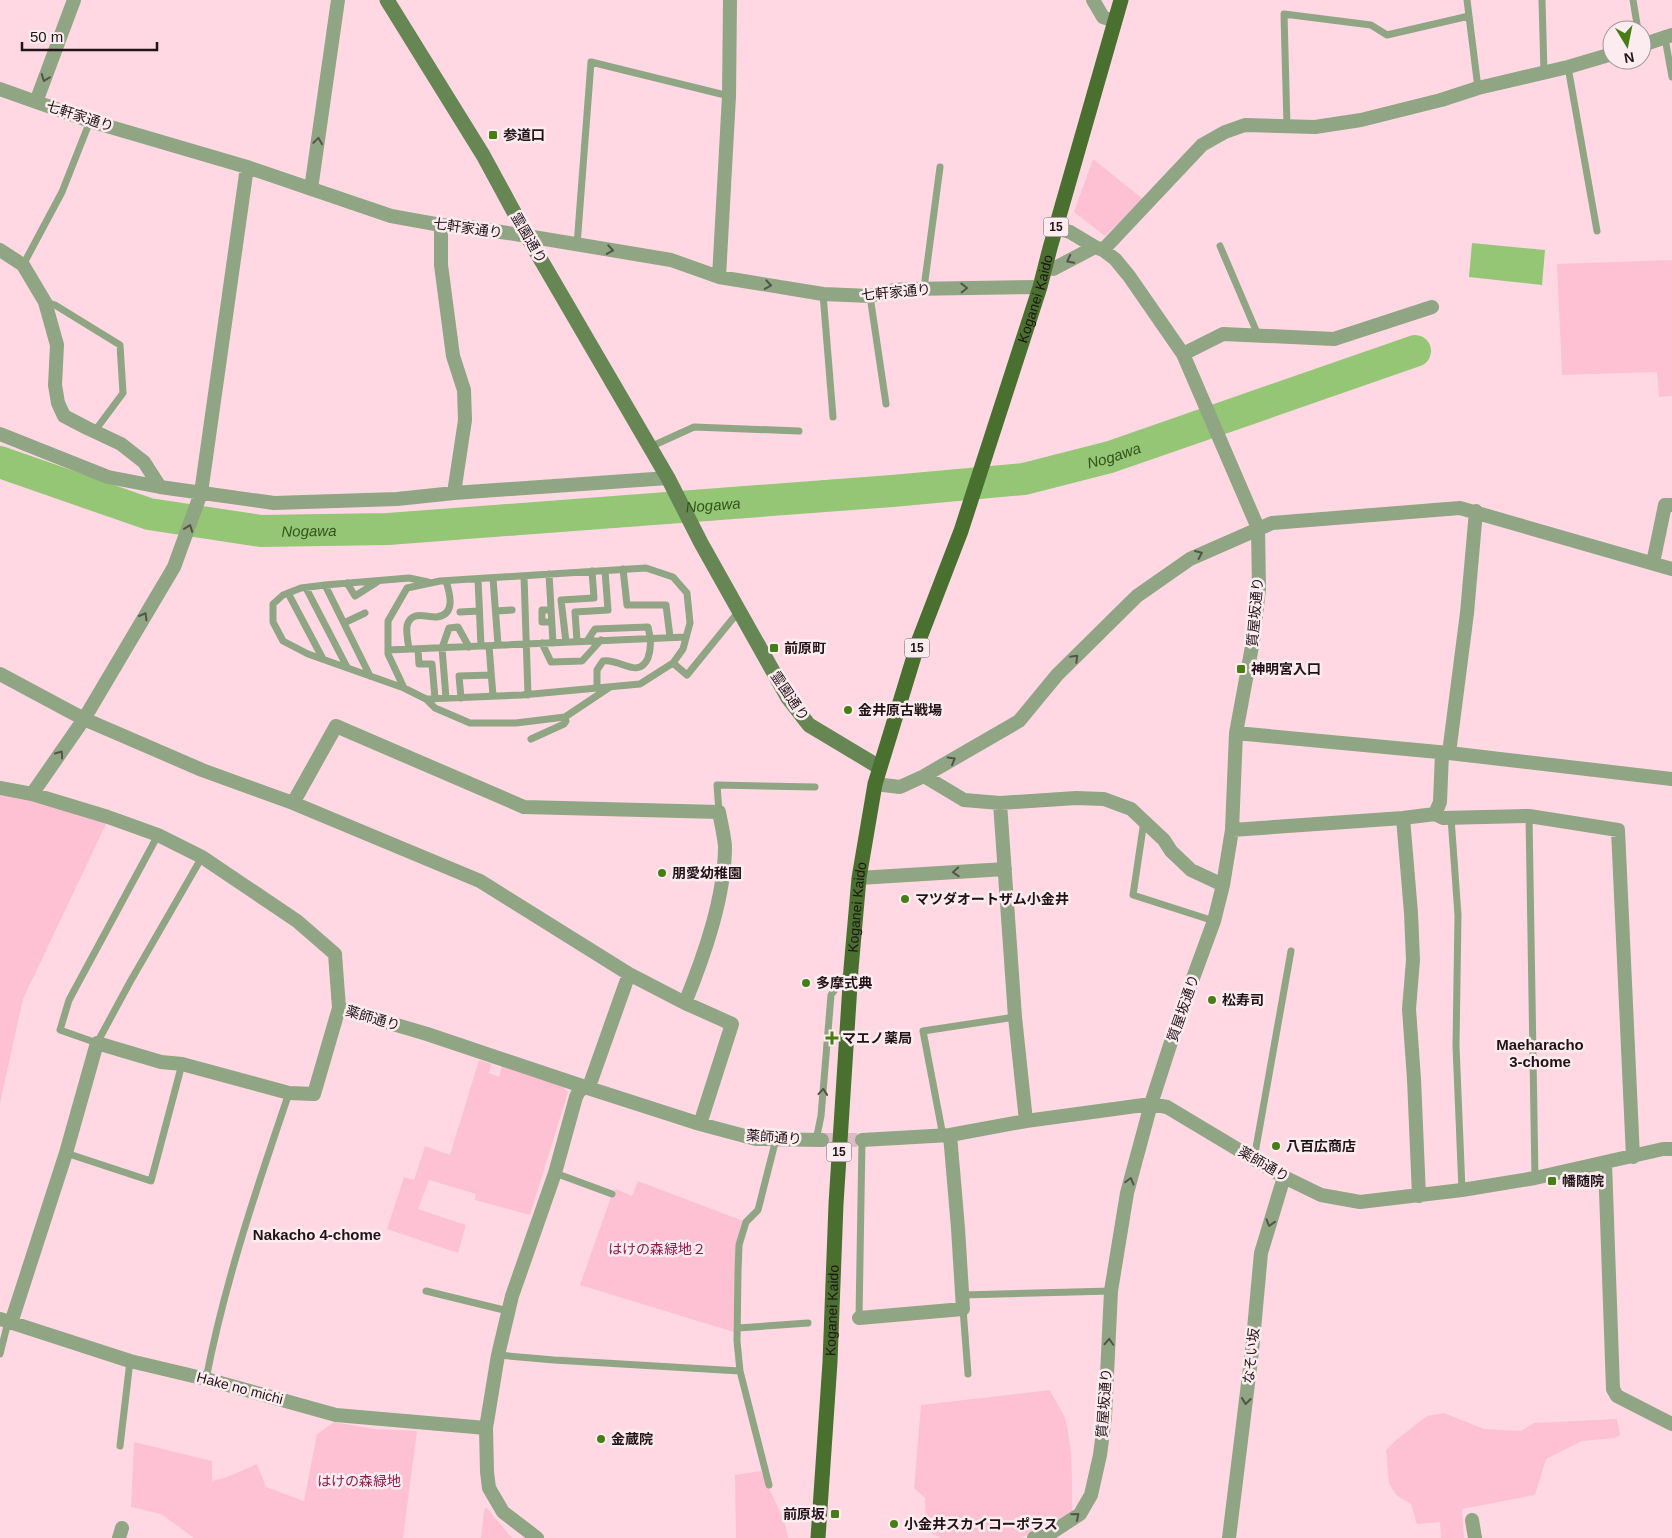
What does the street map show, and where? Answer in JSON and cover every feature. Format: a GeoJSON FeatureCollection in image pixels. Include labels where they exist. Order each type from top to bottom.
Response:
{"type":"FeatureCollection","features":[{"type":"Feature","properties":{"kind":"main road","name":"Koganei Kaido"},"geometry":{"type":"LineString","coordinates":[[818,1538],[830,1362],[836,1204],[851,969],[859,878],[875,784],[919,640],[961,531],[1040,287],[1121,0]]}},
{"type":"Feature","properties":{"kind":"street"},"geometry":{"type":"LineString","coordinates":[[36,102],[74,0]]}},
{"type":"Feature","properties":{"kind":"street"},"geometry":{"type":"LineString","coordinates":[[311,189],[338,0]]}},
{"type":"Feature","properties":{"kind":"street","name":"霊園通り"},"geometry":{"type":"LineString","coordinates":[[387,0],[483,156],[527,236],[668,478],[701,543],[788,698],[809,725],[879,767]]}},
{"type":"Feature","properties":{"kind":"street"},"geometry":{"type":"LineString","coordinates":[[719,277],[729,96],[730,0]]}},
{"type":"Feature","properties":{"kind":"street"},"geometry":{"type":"LineString","coordinates":[[1093,0],[1103,17],[1114,21]]}},
{"type":"Feature","properties":{"kind":"street"},"geometry":{"type":"LineString","coordinates":[[1652,42],[1668,37]]}},
{"type":"Feature","properties":{"kind":"street"},"geometry":{"type":"LineString","coordinates":[[1045,266],[1053,269],[1099,249],[1202,145],[1224,132],[1246,125],[1314,127],[1361,120],[1602,57]]}},
{"type":"Feature","properties":{"kind":"street","name":"七軒家通り"},"geometry":{"type":"LineString","coordinates":[[1,92],[90,121],[247,167],[391,216],[671,260],[719,277],[823,294],[870,296],[894,290],[924,288],[1040,287]]}},
{"type":"Feature","properties":{"kind":"street"},"geometry":{"type":"LineString","coordinates":[[32,794],[84,719],[176,562],[201,493],[247,167]]}},
{"type":"Feature","properties":{"kind":"street"},"geometry":{"type":"LineString","coordinates":[[442,225],[440,265],[453,356],[464,390],[465,420],[454,493]]}},
{"type":"Feature","properties":{"kind":"street"},"geometry":{"type":"LineString","coordinates":[[1056,228],[1070,232],[1115,259],[1129,276],[1182,354],[1224,334],[1334,339],[1432,307]]}},
{"type":"Feature","properties":{"kind":"street"},"geometry":{"type":"LineString","coordinates":[[0,250],[22,265],[45,302],[57,345],[55,385],[58,403],[64,416],[121,444],[144,462],[160,487]]}},
{"type":"Feature","properties":{"kind":"street","name":"質屋坂通り"},"geometry":{"type":"LineString","coordinates":[[1034,1538],[1052,1533],[1080,1514],[1091,1495],[1100,1455],[1111,1291],[1126,1193],[1150,1104],[1214,921],[1232,830],[1236,733],[1257,610],[1258,528],[1182,354]]}},
{"type":"Feature","properties":{"kind":"street"},"geometry":{"type":"LineString","coordinates":[[0,434],[108,477],[160,487],[274,502],[397,499],[454,493],[668,478]]}},
{"type":"Feature","properties":{"kind":"street"},"geometry":{"type":"LineString","coordinates":[[1653,563],[1665,505],[1672,505]]}},
{"type":"Feature","properties":{"kind":"street"},"geometry":{"type":"LineString","coordinates":[[875,784],[900,787],[924,776],[1018,721],[1057,675],[1136,596],[1190,558],[1272,523],[1460,508],[1672,569]]}},
{"type":"Feature","properties":{"kind":"street"},"geometry":{"type":"LineString","coordinates":[[1435,814],[1440,802],[1466,613],[1476,512]]}},
{"type":"Feature","properties":{"kind":"street"},"geometry":{"type":"LineString","coordinates":[[0,674],[84,719],[202,770],[293,803],[480,881],[629,974],[685,1003],[732,1024],[700,1124]]}},
{"type":"Feature","properties":{"kind":"street"},"geometry":{"type":"LineString","coordinates":[[293,803],[336,726],[524,807],[719,812],[725,845],[722,881],[707,945],[685,1003]]}},
{"type":"Feature","properties":{"kind":"street"},"geometry":{"type":"LineString","coordinates":[[1236,733],[1446,753],[1672,779]]}},
{"type":"Feature","properties":{"kind":"street"},"geometry":{"type":"LineString","coordinates":[[924,776],[964,800],[1000,803],[1076,798],[1104,799],[1131,809],[1192,870],[1222,885]]}},
{"type":"Feature","properties":{"kind":"street","name":"薬師通り"},"geometry":{"type":"LineString","coordinates":[[0,788],[32,794],[108,817],[158,835],[202,857],[297,920],[335,954],[339,1008],[427,1034],[700,1124],[756,1139],[819,1140]]}},
{"type":"Feature","properties":{"kind":"street"},"geometry":{"type":"LineString","coordinates":[[1000,803],[1015,1017],[1026,1121]]}},
{"type":"Feature","properties":{"kind":"street"},"geometry":{"type":"LineString","coordinates":[[1232,830],[1435,814],[1443,818],[1529,816],[1618,830],[1633,1157]]}},
{"type":"Feature","properties":{"kind":"street"},"geometry":{"type":"LineString","coordinates":[[1403,818],[1413,960],[1409,1009],[1419,1196]]}},
{"type":"Feature","properties":{"kind":"street"},"geometry":{"type":"LineString","coordinates":[[859,878],[1005,869]]}},
{"type":"Feature","properties":{"kind":"street"},"geometry":{"type":"LineString","coordinates":[[537,1538],[504,1512],[489,1488],[486,1472],[486,1428],[498,1355],[512,1296],[555,1173],[576,1097],[579,1091],[590,1084],[629,974]]}},
{"type":"Feature","properties":{"kind":"street"},"geometry":{"type":"LineString","coordinates":[[6,1321],[66,1152],[97,1043],[161,1062],[182,1064],[289,1093],[314,1094],[339,1008]]}},
{"type":"Feature","properties":{"kind":"street","name":"薬師通り"},"geometry":{"type":"LineString","coordinates":[[862,1140],[946,1136],[1026,1121],[1150,1104],[1167,1107],[1254,1159],[1321,1195],[1360,1202],[1419,1196],[1534,1178],[1672,1149]]}},
{"type":"Feature","properties":{"kind":"street"},"geometry":{"type":"LineString","coordinates":[[860,1318],[963,1302],[946,1136]]}},
{"type":"Feature","properties":{"kind":"street"},"geometry":{"type":"LineString","coordinates":[[1605,1163],[1613,1389],[1616,1396],[1672,1424]]}},
{"type":"Feature","properties":{"kind":"street","name":"なそい坂"},"geometry":{"type":"LineString","coordinates":[[1229,1538],[1252,1351],[1261,1253],[1284,1176]]}},
{"type":"Feature","properties":{"kind":"street","name":"Hake no michi"},"geometry":{"type":"LineString","coordinates":[[6,1321],[130,1361],[206,1378],[336,1415],[486,1428]]}},
{"type":"Feature","properties":{"kind":"street"},"geometry":{"type":"LineString","coordinates":[[1472,1520],[1475,1538]]}},
{"type":"Feature","properties":{"kind":"lane"},"geometry":{"type":"LineString","coordinates":[[1467,0],[1478,88]]}},
{"type":"Feature","properties":{"kind":"lane"},"geometry":{"type":"LineString","coordinates":[[1542,0],[1544,73]]}},
{"type":"Feature","properties":{"kind":"lane"},"geometry":{"type":"LineString","coordinates":[[1633,0],[1636,20]]}},
{"type":"Feature","properties":{"kind":"lane"},"geometry":{"type":"LineString","coordinates":[[1287,127],[1284,14],[1371,25],[1387,35],[1469,16]]}},
{"type":"Feature","properties":{"kind":"lane"},"geometry":{"type":"LineString","coordinates":[[1668,37],[1672,77]]}},
{"type":"Feature","properties":{"kind":"lane"},"geometry":{"type":"LineString","coordinates":[[578,245],[591,62],[729,96]]}},
{"type":"Feature","properties":{"kind":"lane"},"geometry":{"type":"LineString","coordinates":[[1568,67],[1596,231]]}},
{"type":"Feature","properties":{"kind":"lane"},"geometry":{"type":"LineString","coordinates":[[22,265],[62,192],[90,121]]}},
{"type":"Feature","properties":{"kind":"lane"},"geometry":{"type":"LineString","coordinates":[[924,288],[940,167]]}},
{"type":"Feature","properties":{"kind":"lane"},"geometry":{"type":"LineString","coordinates":[[1220,246],[1258,335]]}},
{"type":"Feature","properties":{"kind":"lane"},"geometry":{"type":"LineString","coordinates":[[823,294],[833,417]]}},
{"type":"Feature","properties":{"kind":"lane"},"geometry":{"type":"LineString","coordinates":[[870,296],[886,404]]}},
{"type":"Feature","properties":{"kind":"lane"},"geometry":{"type":"LineString","coordinates":[[45,302],[56,305],[120,345],[123,393],[94,432]]}},
{"type":"Feature","properties":{"kind":"lane"},"geometry":{"type":"LineString","coordinates":[[650,447],[694,427],[798,432]]}},
{"type":"Feature","properties":{"kind":"lane"},"geometry":{"type":"LineString","coordinates":[[404,688],[388,654],[388,621],[407,588],[446,581],[646,568],[673,577],[687,593],[690,623],[683,649],[673,663],[640,684],[528,695],[426,699]]}},
{"type":"Feature","properties":{"kind":"lane"},"geometry":{"type":"LineString","coordinates":[[623,569],[627,605],[666,605],[670,637]]}},
{"type":"Feature","properties":{"kind":"lane"},"geometry":{"type":"LineString","coordinates":[[577,642],[575,612],[608,610],[605,571]]}},
{"type":"Feature","properties":{"kind":"lane"},"geometry":{"type":"LineString","coordinates":[[566,642],[562,600],[594,598],[592,572]]}},
{"type":"Feature","properties":{"kind":"lane"},"geometry":{"type":"LineString","coordinates":[[549,574],[552,643]]}},
{"type":"Feature","properties":{"kind":"lane"},"geometry":{"type":"LineString","coordinates":[[524,576],[528,695]]}},
{"type":"Feature","properties":{"kind":"lane"},"geometry":{"type":"LineString","coordinates":[[433,583],[408,578],[306,588],[283,595],[273,604],[273,622],[283,641],[308,654],[404,688],[426,699],[435,708],[470,723],[516,723],[565,717],[610,687]]}},
{"type":"Feature","properties":{"kind":"lane"},"geometry":{"type":"LineString","coordinates":[[493,578],[498,645]]}},
{"type":"Feature","properties":{"kind":"lane"},"geometry":{"type":"LineString","coordinates":[[478,579],[480,611],[493,696]]}},
{"type":"Feature","properties":{"kind":"lane"},"geometry":{"type":"LineString","coordinates":[[347,583],[355,596],[380,580]]}},
{"type":"Feature","properties":{"kind":"lane"},"geometry":{"type":"LineString","coordinates":[[409,650],[407,624],[412,618],[423,614],[435,617],[442,615],[448,610],[451,602],[446,581]]}},
{"type":"Feature","properties":{"kind":"lane"},"geometry":{"type":"LineString","coordinates":[[325,585],[370,676]]}},
{"type":"Feature","properties":{"kind":"lane"},"geometry":{"type":"LineString","coordinates":[[306,588],[347,668]]}},
{"type":"Feature","properties":{"kind":"lane"},"geometry":{"type":"LineString","coordinates":[[288,593],[323,659]]}},
{"type":"Feature","properties":{"kind":"lane"},"geometry":{"type":"LineString","coordinates":[[496,611],[512,610]]}},
{"type":"Feature","properties":{"kind":"lane"},"geometry":{"type":"LineString","coordinates":[[460,612],[480,611]]}},
{"type":"Feature","properties":{"kind":"lane"},"geometry":{"type":"LineString","coordinates":[[673,663],[686,675],[739,611]]}},
{"type":"Feature","properties":{"kind":"lane"},"geometry":{"type":"LineString","coordinates":[[344,623],[365,613]]}},
{"type":"Feature","properties":{"kind":"lane"},"geometry":{"type":"LineString","coordinates":[[446,698],[442,648],[450,628],[458,627],[469,646]]}},
{"type":"Feature","properties":{"kind":"lane"},"geometry":{"type":"LineString","coordinates":[[587,641],[595,629],[648,627],[651,638],[650,651],[643,666],[630,668],[616,661],[603,661],[597,670],[597,688]]}},
{"type":"Feature","properties":{"kind":"lane"},"geometry":{"type":"LineString","coordinates":[[388,650],[686,637]]}},
{"type":"Feature","properties":{"kind":"lane"},"geometry":{"type":"LineString","coordinates":[[542,643],[551,662],[582,661],[601,640]]}},
{"type":"Feature","properties":{"kind":"lane"},"geometry":{"type":"LineString","coordinates":[[418,649],[419,664],[432,664],[435,698]]}},
{"type":"Feature","properties":{"kind":"lane"},"geometry":{"type":"LineString","coordinates":[[460,698],[459,676],[491,675]]}},
{"type":"Feature","properties":{"kind":"lane"},"geometry":{"type":"LineString","coordinates":[[531,739],[564,724],[566,721],[565,717]]}},
{"type":"Feature","properties":{"kind":"lane"},"geometry":{"type":"LineString","coordinates":[[719,812],[717,785],[815,788]]}},
{"type":"Feature","properties":{"kind":"lane"},"geometry":{"type":"LineString","coordinates":[[1529,816],[1534,1178]]}},
{"type":"Feature","properties":{"kind":"lane"},"geometry":{"type":"LineString","coordinates":[[1451,818],[1458,915],[1456,1046],[1462,1190]]}},
{"type":"Feature","properties":{"kind":"lane"},"geometry":{"type":"LineString","coordinates":[[1144,820],[1133,895],[1214,921]]}},
{"type":"Feature","properties":{"kind":"lane"},"geometry":{"type":"LineString","coordinates":[[158,835],[69,1000],[60,1030],[97,1043],[202,857]]}},
{"type":"Feature","properties":{"kind":"lane"},"geometry":{"type":"LineString","coordinates":[[1254,1159],[1291,951]]}},
{"type":"Feature","properties":{"kind":"lane"},"geometry":{"type":"LineString","coordinates":[[819,1140],[831,995],[851,969]]}},
{"type":"Feature","properties":{"kind":"lane"},"geometry":{"type":"LineString","coordinates":[[946,1136],[923,1031],[1015,1017]]}},
{"type":"Feature","properties":{"kind":"lane"},"geometry":{"type":"LineString","coordinates":[[66,1152],[152,1181],[182,1064]]}},
{"type":"Feature","properties":{"kind":"lane"},"geometry":{"type":"LineString","coordinates":[[206,1378],[216,1329],[234,1264],[289,1093]]}},
{"type":"Feature","properties":{"kind":"lane"},"geometry":{"type":"LineString","coordinates":[[769,1485],[740,1371],[737,1341],[739,1245],[746,1222],[758,1210],[776,1139]]}},
{"type":"Feature","properties":{"kind":"lane"},"geometry":{"type":"LineString","coordinates":[[860,1318],[862,1140]]}},
{"type":"Feature","properties":{"kind":"lane"},"geometry":{"type":"LineString","coordinates":[[555,1173],[612,1194]]}},
{"type":"Feature","properties":{"kind":"lane"},"geometry":{"type":"LineString","coordinates":[[426,1291],[508,1311]]}},
{"type":"Feature","properties":{"kind":"lane"},"geometry":{"type":"LineString","coordinates":[[968,1374],[963,1302],[1111,1291]]}},
{"type":"Feature","properties":{"kind":"lane"},"geometry":{"type":"LineString","coordinates":[[0,1354],[6,1321]]}},
{"type":"Feature","properties":{"kind":"lane"},"geometry":{"type":"LineString","coordinates":[[738,1328],[808,1323]]}},
{"type":"Feature","properties":{"kind":"lane"},"geometry":{"type":"LineString","coordinates":[[498,1355],[740,1371]]}},
{"type":"Feature","properties":{"kind":"lane"},"geometry":{"type":"LineString","coordinates":[[120,1446],[130,1361]]}},
{"type":"Feature","properties":{"kind":"green space"},"geometry":{"type":"Polygon","coordinates":[[[1093,159],[1143,199],[1105,236],[1074,212],[1093,159]]]}},
{"type":"Feature","properties":{"kind":"green space"},"geometry":{"type":"Polygon","coordinates":[[[1672,260],[1672,396],[1659,397],[1657,372],[1562,375],[1557,264],[1672,260]]]}},
{"type":"Feature","properties":{"kind":"green space"},"geometry":{"type":"Polygon","coordinates":[[[0,793],[37,801],[106,824],[23,999],[0,1103],[0,793]]]}},
{"type":"Feature","properties":{"kind":"green space"},"geometry":{"type":"Polygon","coordinates":[[[479,1060],[491,1064],[489,1073],[499,1077],[502,1066],[561,1085],[568,1092],[530,1215],[475,1200],[476,1194],[429,1180],[418,1209],[466,1225],[458,1253],[387,1229],[404,1177],[414,1180],[425,1146],[450,1155],[479,1060]]]}},
{"type":"Feature","properties":{"kind":"green space","name":"はけの森緑地２"},"geometry":{"type":"Polygon","coordinates":[[[638,1181],[746,1222],[739,1245],[737,1333],[580,1285],[612,1194],[616,1189],[632,1196],[638,1181]]]}},
{"type":"Feature","properties":{"kind":"green space"},"geometry":{"type":"Polygon","coordinates":[[[1050,1390],[1066,1422],[1070,1444],[1072,1513],[1040,1531],[1019,1538],[941,1538],[926,1530],[925,1498],[914,1488],[921,1405],[1050,1390]]]}},
{"type":"Feature","properties":{"kind":"green space"},"geometry":{"type":"Polygon","coordinates":[[[1444,1413],[1484,1429],[1521,1431],[1534,1423],[1617,1419],[1620,1435],[1615,1438],[1582,1441],[1546,1459],[1535,1495],[1462,1509],[1464,1538],[1441,1538],[1440,1522],[1417,1524],[1411,1504],[1396,1495],[1389,1483],[1386,1450],[1427,1416],[1444,1413]]]}},
{"type":"Feature","properties":{"kind":"green space","name":"はけの森緑地"},"geometry":{"type":"Polygon","coordinates":[[[334,1422],[374,1429],[417,1431],[403,1538],[194,1538],[161,1514],[131,1507],[134,1442],[212,1461],[212,1481],[227,1477],[257,1464],[266,1487],[304,1501],[317,1434],[334,1422]]]}},
{"type":"Feature","properties":{"kind":"green space"},"geometry":{"type":"Polygon","coordinates":[[[761,1471],[784,1520],[788,1538],[736,1538],[735,1475],[761,1471]]]}},
{"type":"Feature","properties":{"kind":"green space"},"geometry":{"type":"Polygon","coordinates":[[[486,1507],[512,1538],[481,1538],[486,1507]]]}},
{"type":"Feature","properties":{"kind":"shaded area"},"geometry":{"type":"Polygon","coordinates":[[[1472,243],[1545,250],[1542,285],[1469,277],[1472,243]]]}},
{"type":"Feature","properties":{"kind":"waterway","name":"Nogawa"},"geometry":{"type":"LineString","coordinates":[[0,462],[149,514],[261,531],[388,529],[892,491],[1024,479],[1110,457],[1415,351]]}},
{"type":"Feature","properties":{"kind":"tunnel"},"geometry":{"type":"LineString","coordinates":[[822,1140],[862,1140]]}},
{"type":"Feature","properties":{"kind":"place","name":"参道口"},"geometry":{"type":"Point","coordinates":[493,135]}},
{"type":"Feature","properties":{"kind":"place","name":"前原町"},"geometry":{"type":"Point","coordinates":[774,648]}},
{"type":"Feature","properties":{"kind":"place","name":"神明宮入口"},"geometry":{"type":"Point","coordinates":[1241,669]}},
{"type":"Feature","properties":{"kind":"place","name":"金井原古戦場"},"geometry":{"type":"Point","coordinates":[848,710]}},
{"type":"Feature","properties":{"kind":"place","name":"朋愛幼稚園"},"geometry":{"type":"Point","coordinates":[662,873]}},
{"type":"Feature","properties":{"kind":"place","name":"マツダオートザム小金井"},"geometry":{"type":"Point","coordinates":[905,899]}},
{"type":"Feature","properties":{"kind":"place","name":"多摩式典"},"geometry":{"type":"Point","coordinates":[806,983]}},
{"type":"Feature","properties":{"kind":"place","name":"松寿司"},"geometry":{"type":"Point","coordinates":[1212,1000]}},
{"type":"Feature","properties":{"kind":"place","name":"マエノ薬局"},"geometry":{"type":"Point","coordinates":[832,1038]}},
{"type":"Feature","properties":{"kind":"place","name":"八百広商店"},"geometry":{"type":"Point","coordinates":[1276,1146]}},
{"type":"Feature","properties":{"kind":"place","name":"幡随院"},"geometry":{"type":"Point","coordinates":[1552,1181]}},
{"type":"Feature","properties":{"kind":"place","name":"金蔵院"},"geometry":{"type":"Point","coordinates":[601,1439]}},
{"type":"Feature","properties":{"kind":"place","name":"前原坂"},"geometry":{"type":"Point","coordinates":[835,1514]}},
{"type":"Feature","properties":{"kind":"place","name":"小金井スカイコーポラス"},"geometry":{"type":"Point","coordinates":[894,1524]}},
{"type":"Feature","properties":{"kind":"district","name":"Maeharacho 3-chome"},"geometry":{"type":"Point","coordinates":[1540,1052]}},
{"type":"Feature","properties":{"kind":"district","name":"Nakacho 4-chome"},"geometry":{"type":"Point","coordinates":[317,1234]}}]}
